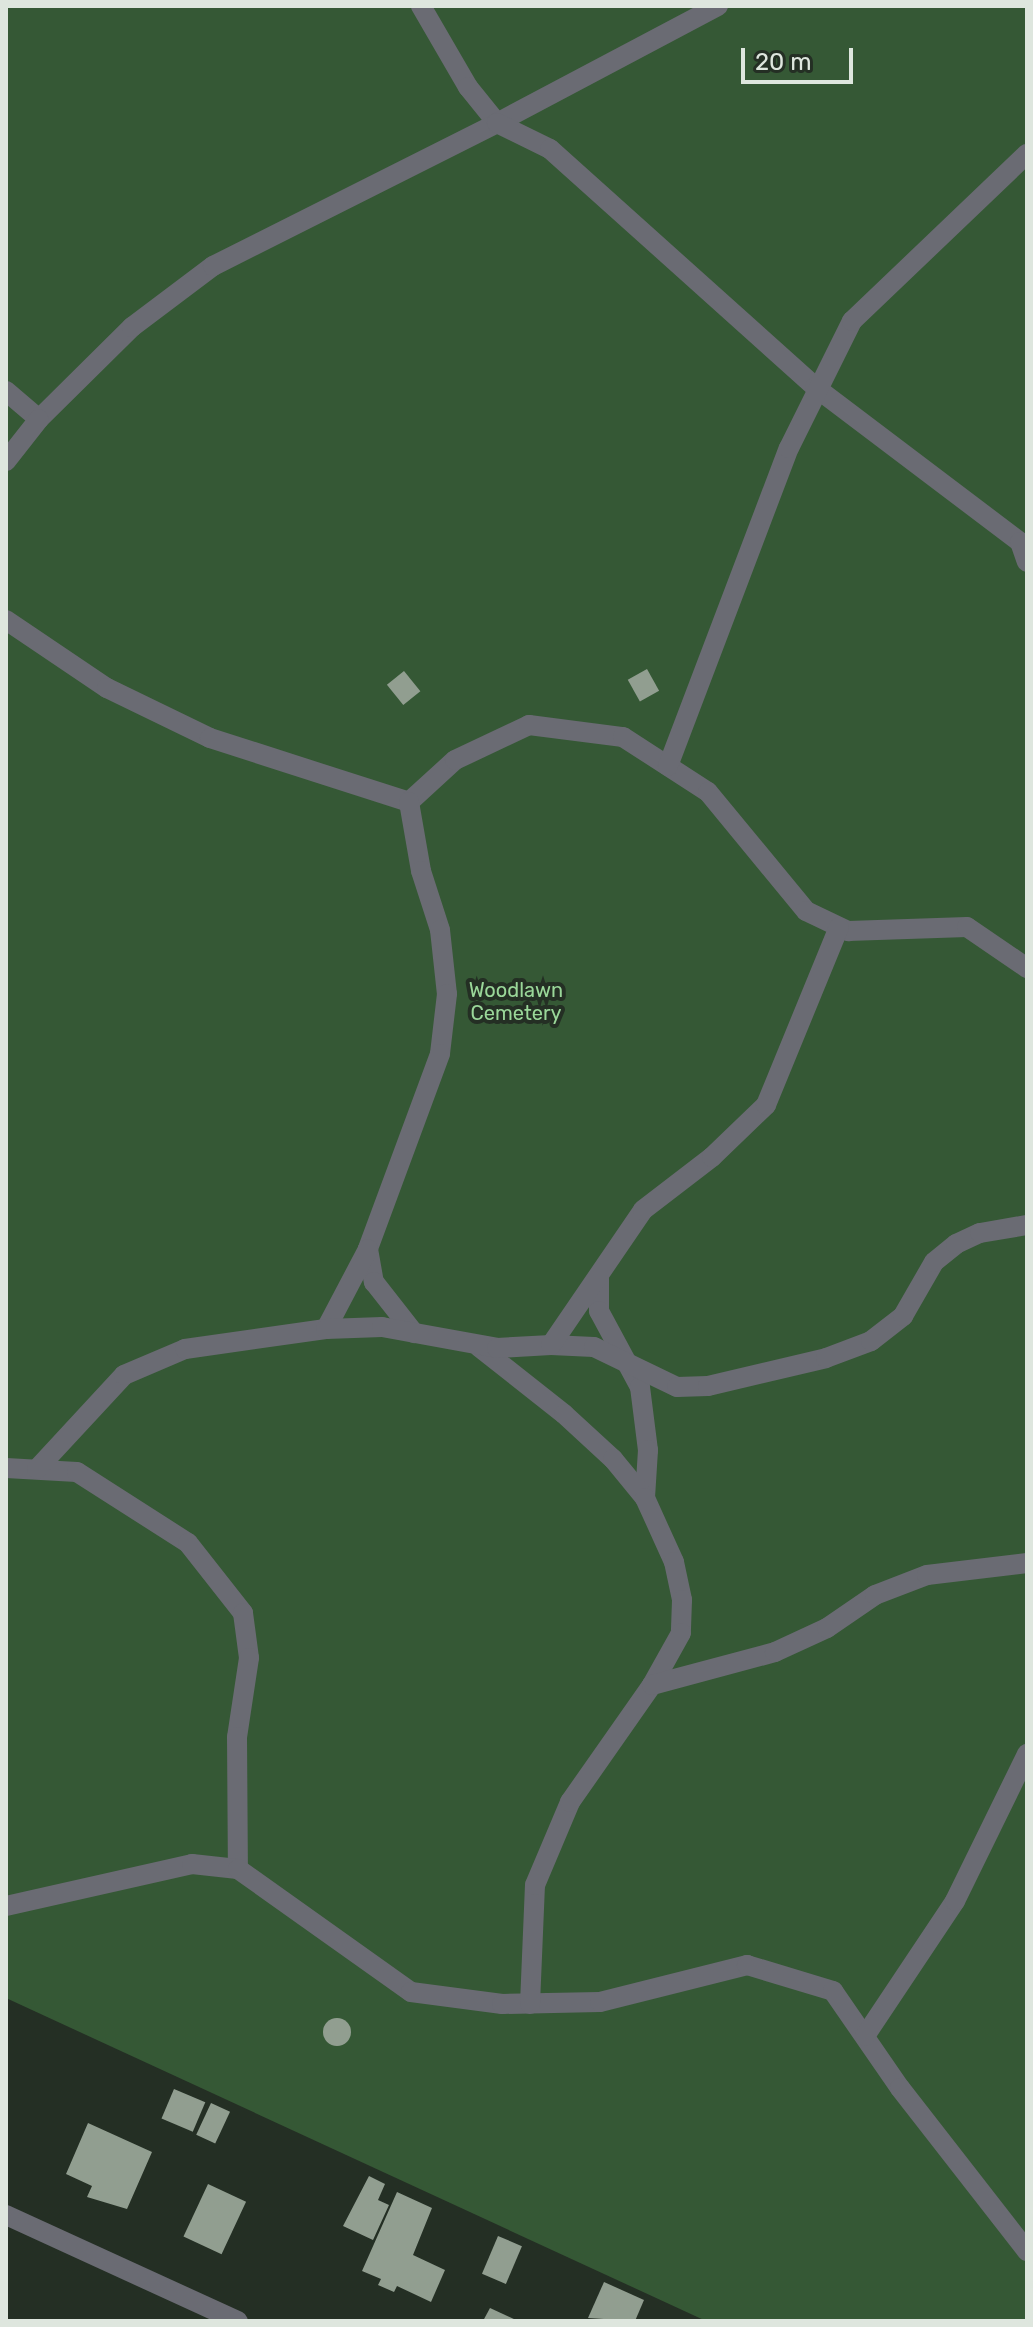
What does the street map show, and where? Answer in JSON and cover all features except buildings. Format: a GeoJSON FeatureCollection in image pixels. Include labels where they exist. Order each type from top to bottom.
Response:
{"type":"FeatureCollection","features":[{"type":"Feature","properties":{"kind":"street"},"geometry":{"type":"LineString","coordinates":[[421,6],[468,87],[497,123],[550,149],[815,387],[967,497],[1020,542],[1027,562]]}},
{"type":"Feature","properties":{"kind":"street"},"geometry":{"type":"LineString","coordinates":[[6,461],[39,419],[132,327],[213,266],[497,123],[718,6]]}},
{"type":"Feature","properties":{"kind":"street"},"geometry":{"type":"LineString","coordinates":[[668,766],[815,387],[852,321],[1027,154]]}},
{"type":"Feature","properties":{"kind":"street"},"geometry":{"type":"LineString","coordinates":[[6,391],[39,419]]}},
{"type":"Feature","properties":{"kind":"street"},"geometry":{"type":"LineString","coordinates":[[6,620],[107,688],[210,738],[409,802]]}},
{"type":"Feature","properties":{"kind":"street"},"geometry":{"type":"LineString","coordinates":[[409,802],[455,760],[529,725],[623,737],[708,792],[806,911],[848,931],[967,927],[1027,968]]}},
{"type":"Feature","properties":{"kind":"street"},"geometry":{"type":"LineString","coordinates":[[326,1329],[368,1249],[440,1054],[447,994],[440,930],[421,871],[409,802]]}},
{"type":"Feature","properties":{"kind":"street"},"geometry":{"type":"LineString","coordinates":[[551,1345],[643,1210],[712,1157],[766,1105],[839,927]]}},
{"type":"Feature","properties":{"kind":"street"},"geometry":{"type":"LineString","coordinates":[[37,1469],[124,1375],[185,1349],[326,1329],[382,1327],[475,1344],[594,1347],[677,1387],[708,1386],[826,1358],[871,1341],[903,1316],[934,1262],[956,1244],[980,1233],[1027,1225]]}},
{"type":"Feature","properties":{"kind":"street"},"geometry":{"type":"LineString","coordinates":[[368,1249],[374,1282],[414,1333]]}},
{"type":"Feature","properties":{"kind":"street"},"geometry":{"type":"LineString","coordinates":[[599,1276],[599,1311],[640,1387],[648,1450],[645,1498]]}},
{"type":"Feature","properties":{"kind":"street"},"geometry":{"type":"LineString","coordinates":[[475,1344],[564,1414],[645,1498],[674,1562],[682,1600],[681,1633],[652,1685],[570,1802],[535,1885],[530,2004]]}},
{"type":"Feature","properties":{"kind":"street"},"geometry":{"type":"LineString","coordinates":[[6,1468],[77,1472],[188,1543],[243,1613],[249,1658],[237,1737],[238,1869]]}},
{"type":"Feature","properties":{"kind":"street"},"geometry":{"type":"LineString","coordinates":[[652,1685],[775,1652],[827,1628],[875,1595],[927,1575],[1027,1563]]}},
{"type":"Feature","properties":{"kind":"street"},"geometry":{"type":"LineString","coordinates":[[865,2036],[955,1901],[1027,1754]]}},
{"type":"Feature","properties":{"kind":"street"},"geometry":{"type":"LineString","coordinates":[[6,1906],[192,1864],[238,1869],[411,1992],[530,2004],[600,2002],[747,1965],[833,1991],[1027,2251]]}},
{"type":"Feature","properties":{"kind":"street"},"geometry":{"type":"LineString","coordinates":[[6,2215],[238,2321]]}},
{"type":"Feature","properties":{"kind":"green space","name":"Woodlawn Cemetery"},"geometry":{"type":"Polygon","coordinates":[[[6,6],[1027,6],[1027,2321],[706,2321],[6,1998],[6,6]]]}}]}
